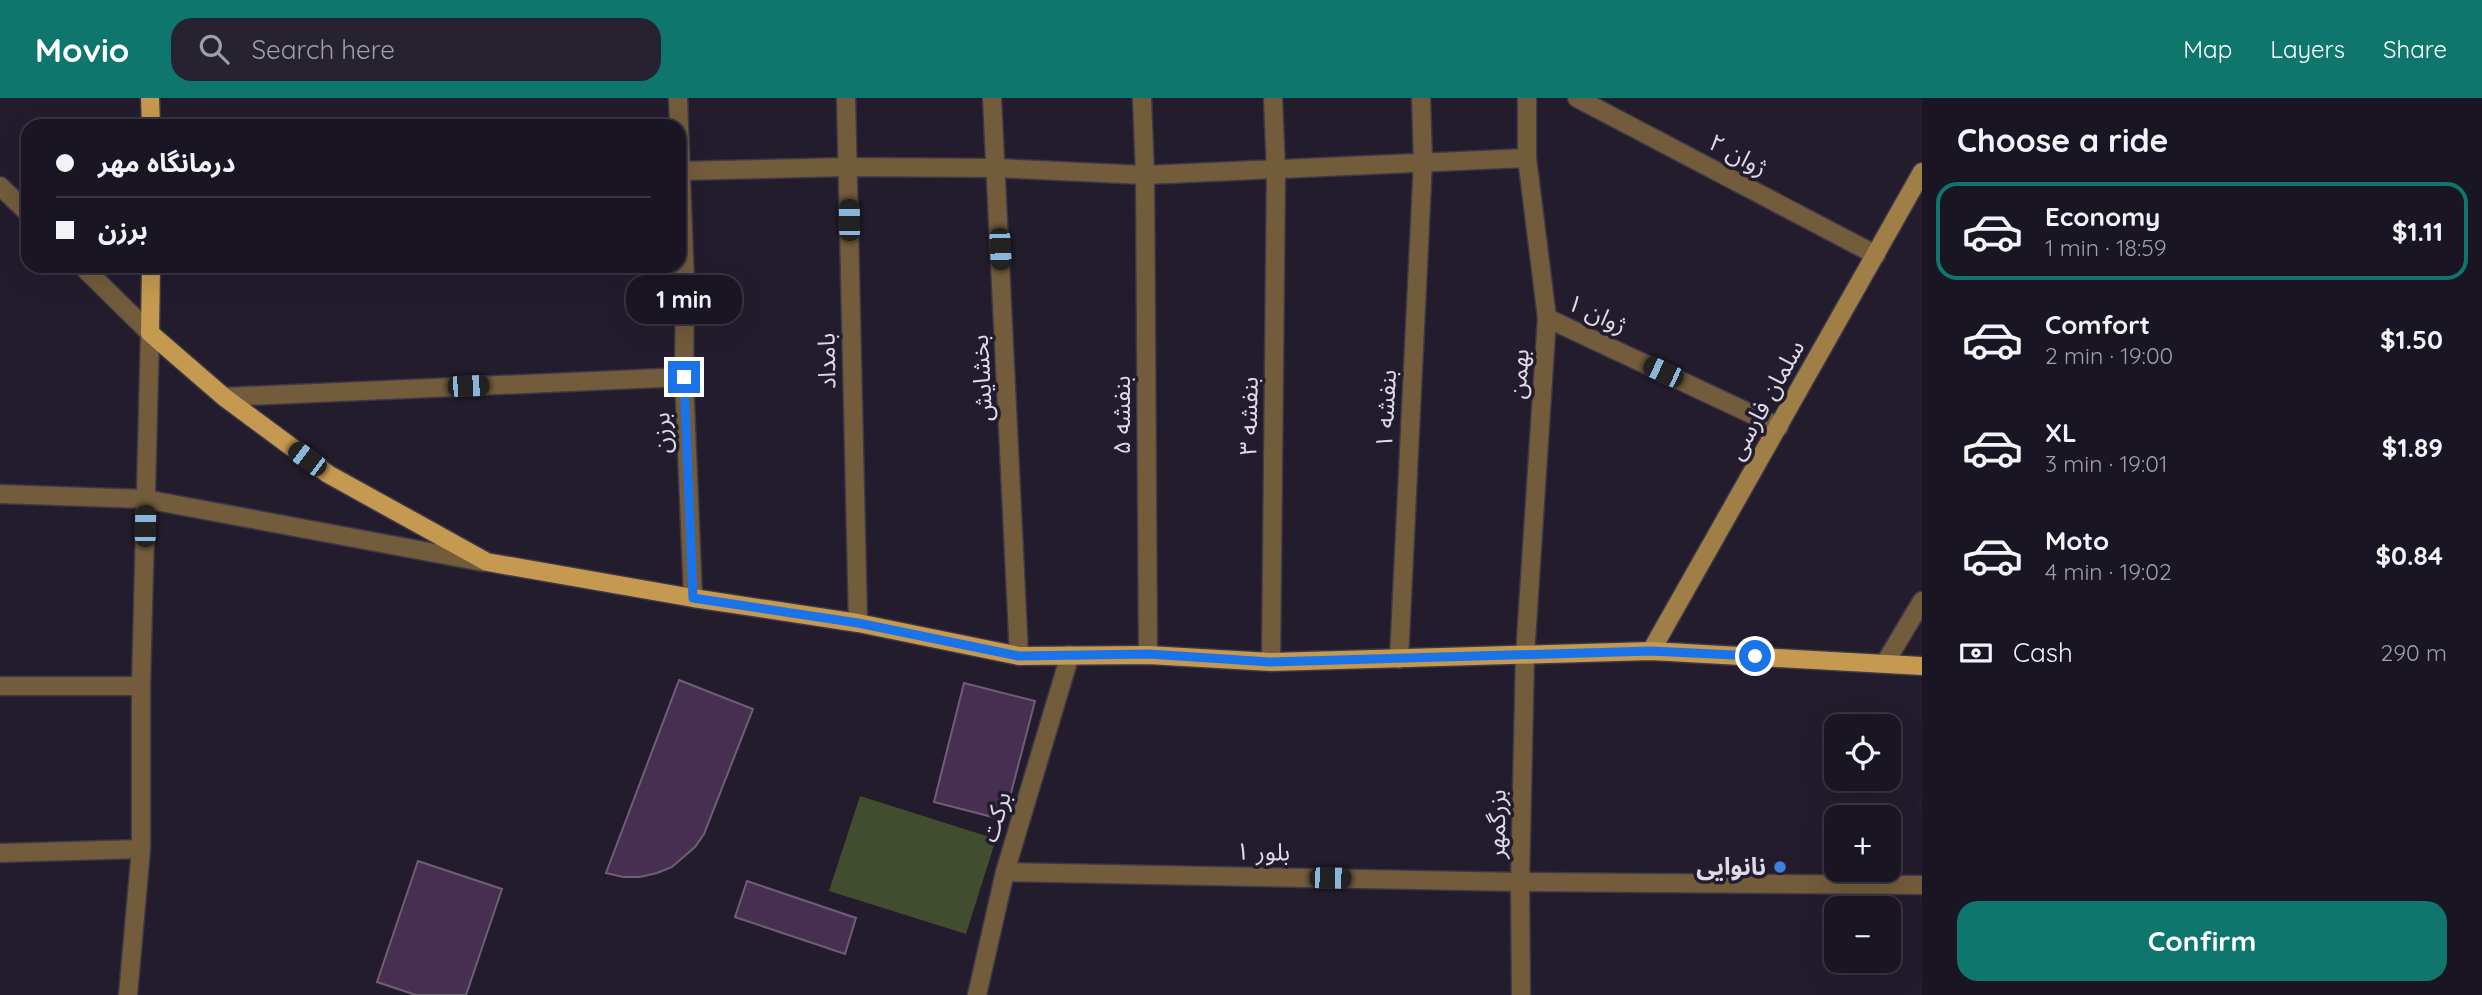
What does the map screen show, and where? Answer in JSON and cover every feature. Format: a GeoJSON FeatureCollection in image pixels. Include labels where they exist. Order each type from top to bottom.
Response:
{"type":"FeatureCollection","features":[{"type":"Feature","properties":{"kind":"main road"},"geometry":{"type":"LineString","coordinates":[[150,98],[151,119]]}},
{"type":"Feature","properties":{"kind":"main road","name":"سلمان فارسی"},"geometry":{"type":"LineString","coordinates":[[1651,651],[1922,172]]}},
{"type":"Feature","properties":{"kind":"main road"},"geometry":{"type":"LineString","coordinates":[[151,273],[150,333],[224,397],[328,474],[487,562],[693,598],[858,623],[1019,656],[1148,654],[1270,662],[1651,651],[1922,666]]}},
{"type":"Feature","properties":{"kind":"street","name":"برزن"},"geometry":{"type":"LineString","coordinates":[[678,98],[679,119]]}},
{"type":"Feature","properties":{"kind":"street","name":"بامداد"},"geometry":{"type":"LineString","coordinates":[[846,98],[858,623]]}},
{"type":"Feature","properties":{"kind":"street","name":"بخشایش"},"geometry":{"type":"LineString","coordinates":[[992,98],[1019,656]]}},
{"type":"Feature","properties":{"kind":"street","name":"بنفشه ۵"},"geometry":{"type":"LineString","coordinates":[[1142,98],[1146,175],[1148,654]]}},
{"type":"Feature","properties":{"kind":"street","name":"بنفشه ۳"},"geometry":{"type":"LineString","coordinates":[[1270,662],[1276,171],[1273,98]]}},
{"type":"Feature","properties":{"kind":"street","name":"بنفشه ۱"},"geometry":{"type":"LineString","coordinates":[[1399,659],[1423,161],[1421,98]]}},
{"type":"Feature","properties":{"kind":"street","name":"بهمن"},"geometry":{"type":"LineString","coordinates":[[1525,655],[1547,318],[1527,158],[1527,98]]}},
{"type":"Feature","properties":{"kind":"street","name":"ژوان ۲"},"geometry":{"type":"LineString","coordinates":[[1577,98],[1875,255]]}},
{"type":"Feature","properties":{"kind":"street"},"geometry":{"type":"LineString","coordinates":[[686,171],[848,167],[997,168],[1146,175],[1527,158]]}},
{"type":"Feature","properties":{"kind":"street"},"geometry":{"type":"LineString","coordinates":[[0,186],[21,206]]}},
{"type":"Feature","properties":{"kind":"street"},"geometry":{"type":"LineString","coordinates":[[89,273],[150,333],[141,686],[141,849],[128,995]]}},
{"type":"Feature","properties":{"kind":"street","name":"برزن"},"geometry":{"type":"LineString","coordinates":[[682,273],[693,598]]}},
{"type":"Feature","properties":{"kind":"street","name":"ژوان ۱"},"geometry":{"type":"LineString","coordinates":[[1547,318],[1779,427]]}},
{"type":"Feature","properties":{"kind":"street"},"geometry":{"type":"LineString","coordinates":[[224,397],[684,377]]}},
{"type":"Feature","properties":{"kind":"street"},"geometry":{"type":"LineString","coordinates":[[0,495],[145,499],[487,562]]}},
{"type":"Feature","properties":{"kind":"street"},"geometry":{"type":"LineString","coordinates":[[1885,663],[1922,601]]}},
{"type":"Feature","properties":{"kind":"street","name":"برکت"},"geometry":{"type":"LineString","coordinates":[[977,995],[1005,872],[1070,655]]}},
{"type":"Feature","properties":{"kind":"street","name":"بزرگمهر"},"geometry":{"type":"LineString","coordinates":[[1521,995],[1520,882],[1525,655]]}},
{"type":"Feature","properties":{"kind":"street"},"geometry":{"type":"LineString","coordinates":[[0,686],[141,686]]}},
{"type":"Feature","properties":{"kind":"street"},"geometry":{"type":"LineString","coordinates":[[0,853],[141,849]]}},
{"type":"Feature","properties":{"kind":"street","name":"بلور ۱"},"geometry":{"type":"LineString","coordinates":[[1005,872],[1520,882],[1922,885]]}},
{"type":"Feature","properties":{"kind":"green space"},"geometry":{"type":"Polygon","coordinates":[[[860,796],[996,839],[966,934],[829,891],[860,796]]]}},
{"type":"Feature","properties":{"kind":"building"},"geometry":{"type":"Polygon","coordinates":[[[679,680],[753,709],[704,834],[695,847],[672,867],[657,873],[623,877],[606,873],[679,680]]]}},
{"type":"Feature","properties":{"kind":"building"},"geometry":{"type":"Polygon","coordinates":[[[964,683],[1035,701],[1004,820],[934,802],[964,683]]]}},
{"type":"Feature","properties":{"kind":"building"},"geometry":{"type":"Polygon","coordinates":[[[418,861],[502,889],[466,995],[416,995],[377,982],[418,861]]]}},
{"type":"Feature","properties":{"kind":"building"},"geometry":{"type":"Polygon","coordinates":[[[747,881],[856,918],[845,954],[735,917],[747,881]]]}},
{"type":"Feature","properties":{"kind":"place","name":"نانوایی"},"geometry":{"type":"Point","coordinates":[1780,867]}},
{"type":"Feature","properties":{"kind":"route"},"geometry":{"type":"LineString","coordinates":[[684,377],[693,598],[858,623],[1019,656],[1148,654],[1270,662],[1651,651],[1755,656]]}}]}
